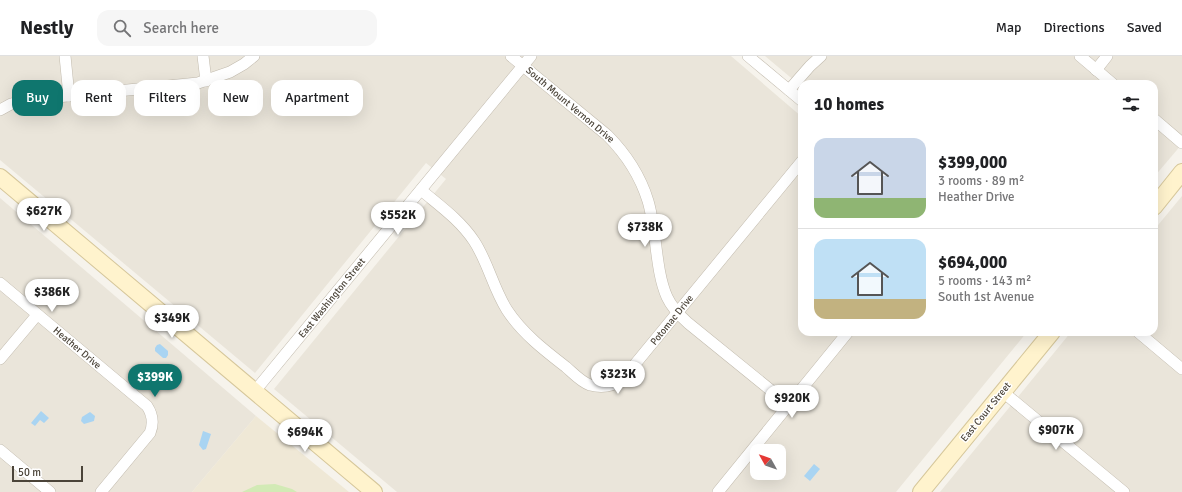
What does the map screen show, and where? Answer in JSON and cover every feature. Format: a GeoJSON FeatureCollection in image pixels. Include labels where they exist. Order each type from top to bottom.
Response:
{"type":"FeatureCollection","features":[{"type":"Feature","properties":{"kind":"main road"},"geometry":{"type":"LineString","coordinates":[[1158,202],[1182,172]]}},
{"type":"Feature","properties":{"kind":"main road"},"geometry":{"type":"LineString","coordinates":[[0,177],[374,492]]}},
{"type":"Feature","properties":{"kind":"main road","name":"East Court Street"},"geometry":{"type":"LineString","coordinates":[[921,492],[1049,336]]}},
{"type":"Feature","properties":{"kind":"street"},"geometry":{"type":"LineString","coordinates":[[65,56],[69,96]]}},
{"type":"Feature","properties":{"kind":"street"},"geometry":{"type":"LineString","coordinates":[[203,56],[206,81]]}},
{"type":"Feature","properties":{"kind":"street"},"geometry":{"type":"LineString","coordinates":[[0,110],[11,104],[27,100],[206,81],[230,72],[254,56]]}},
{"type":"Feature","properties":{"kind":"street","name":"South Mount Vernon Drive"},"geometry":{"type":"LineString","coordinates":[[512,56],[607,134],[621,149],[632,165],[642,183],[648,202],[662,284],[667,298],[677,313],[789,405]]}},
{"type":"Feature","properties":{"kind":"street","name":"East Washington Street"},"geometry":{"type":"LineString","coordinates":[[255,391],[531,56]]}},
{"type":"Feature","properties":{"kind":"street"},"geometry":{"type":"LineString","coordinates":[[748,56],[798,98]]}},
{"type":"Feature","properties":{"kind":"street"},"geometry":{"type":"LineString","coordinates":[[789,90],[821,56]]}},
{"type":"Feature","properties":{"kind":"street"},"geometry":{"type":"LineString","coordinates":[[1080,56],[1108,80]]}},
{"type":"Feature","properties":{"kind":"street"},"geometry":{"type":"LineString","coordinates":[[1096,70],[1108,56]]}},
{"type":"Feature","properties":{"kind":"street"},"geometry":{"type":"LineString","coordinates":[[1158,122],[1182,143]]}},
{"type":"Feature","properties":{"kind":"street","name":"Potomac Drive"},"geometry":{"type":"LineString","coordinates":[[421,190],[449,213],[474,240],[504,303],[518,325],[535,342],[583,381],[598,386],[608,386],[622,380],[798,165]]}},
{"type":"Feature","properties":{"kind":"street"},"geometry":{"type":"LineString","coordinates":[[0,283],[37,315],[0,359]]}},
{"type":"Feature","properties":{"kind":"street","name":"Heather Drive"},"geometry":{"type":"LineString","coordinates":[[37,315],[147,406],[151,413],[153,420],[150,433],[101,492]]}},
{"type":"Feature","properties":{"kind":"street"},"geometry":{"type":"LineString","coordinates":[[718,492],[845,336]]}},
{"type":"Feature","properties":{"kind":"street"},"geometry":{"type":"LineString","coordinates":[[1143,336],[1182,368]]}},
{"type":"Feature","properties":{"kind":"street"},"geometry":{"type":"LineString","coordinates":[[1003,392],[1124,492]]}},
{"type":"Feature","properties":{"kind":"street"},"geometry":{"type":"LineString","coordinates":[[0,450],[50,492]]}},
{"type":"Feature","properties":{"kind":"shaded area"},"geometry":{"type":"Polygon","coordinates":[[[0,56],[731,56],[798,114],[798,336],[1024,336],[896,492],[397,492],[274,389],[446,179],[426,163],[255,373],[0,160],[0,56]]]}},
{"type":"Feature","properties":{"kind":"shaded area"},"geometry":{"type":"Polygon","coordinates":[[[765,56],[1182,56],[1182,144],[1158,172],[1158,80],[798,80],[798,84],[765,56]]]}},
{"type":"Feature","properties":{"kind":"shaded area"},"geometry":{"type":"Polygon","coordinates":[[[1182,196],[1182,492],[940,492],[1068,336],[1158,336],[1158,225],[1182,196]]]}},
{"type":"Feature","properties":{"kind":"shaded area"},"geometry":{"type":"Polygon","coordinates":[[[0,198],[256,416],[192,492],[0,492],[0,198]]]}},
{"type":"Feature","properties":{"kind":"shaded area"},"geometry":{"type":"Polygon","coordinates":[[[256,416],[349,492],[192,492],[256,416]]]}},
{"type":"Feature","properties":{"kind":"green space"},"geometry":{"type":"Polygon","coordinates":[[[275,484],[297,492],[242,492],[257,485],[275,484]]]}},
{"type":"Feature","properties":{"kind":"water"},"geometry":{"type":"Polygon","coordinates":[[[160,344],[168,351],[166,358],[163,358],[155,351],[157,345],[160,344]]]}},
{"type":"Feature","properties":{"kind":"water"},"geometry":{"type":"Polygon","coordinates":[[[41,411],[49,418],[44,423],[40,420],[35,426],[31,423],[41,411]]]}},
{"type":"Feature","properties":{"kind":"water"},"geometry":{"type":"Polygon","coordinates":[[[90,412],[95,416],[94,421],[84,424],[81,421],[82,417],[90,412]]]}},
{"type":"Feature","properties":{"kind":"water"},"geometry":{"type":"Polygon","coordinates":[[[203,431],[211,434],[206,449],[203,450],[199,445],[203,431]]]}},
{"type":"Feature","properties":{"kind":"water"},"geometry":{"type":"Polygon","coordinates":[[[814,464],[820,469],[810,481],[804,476],[814,464]]]}}]}
